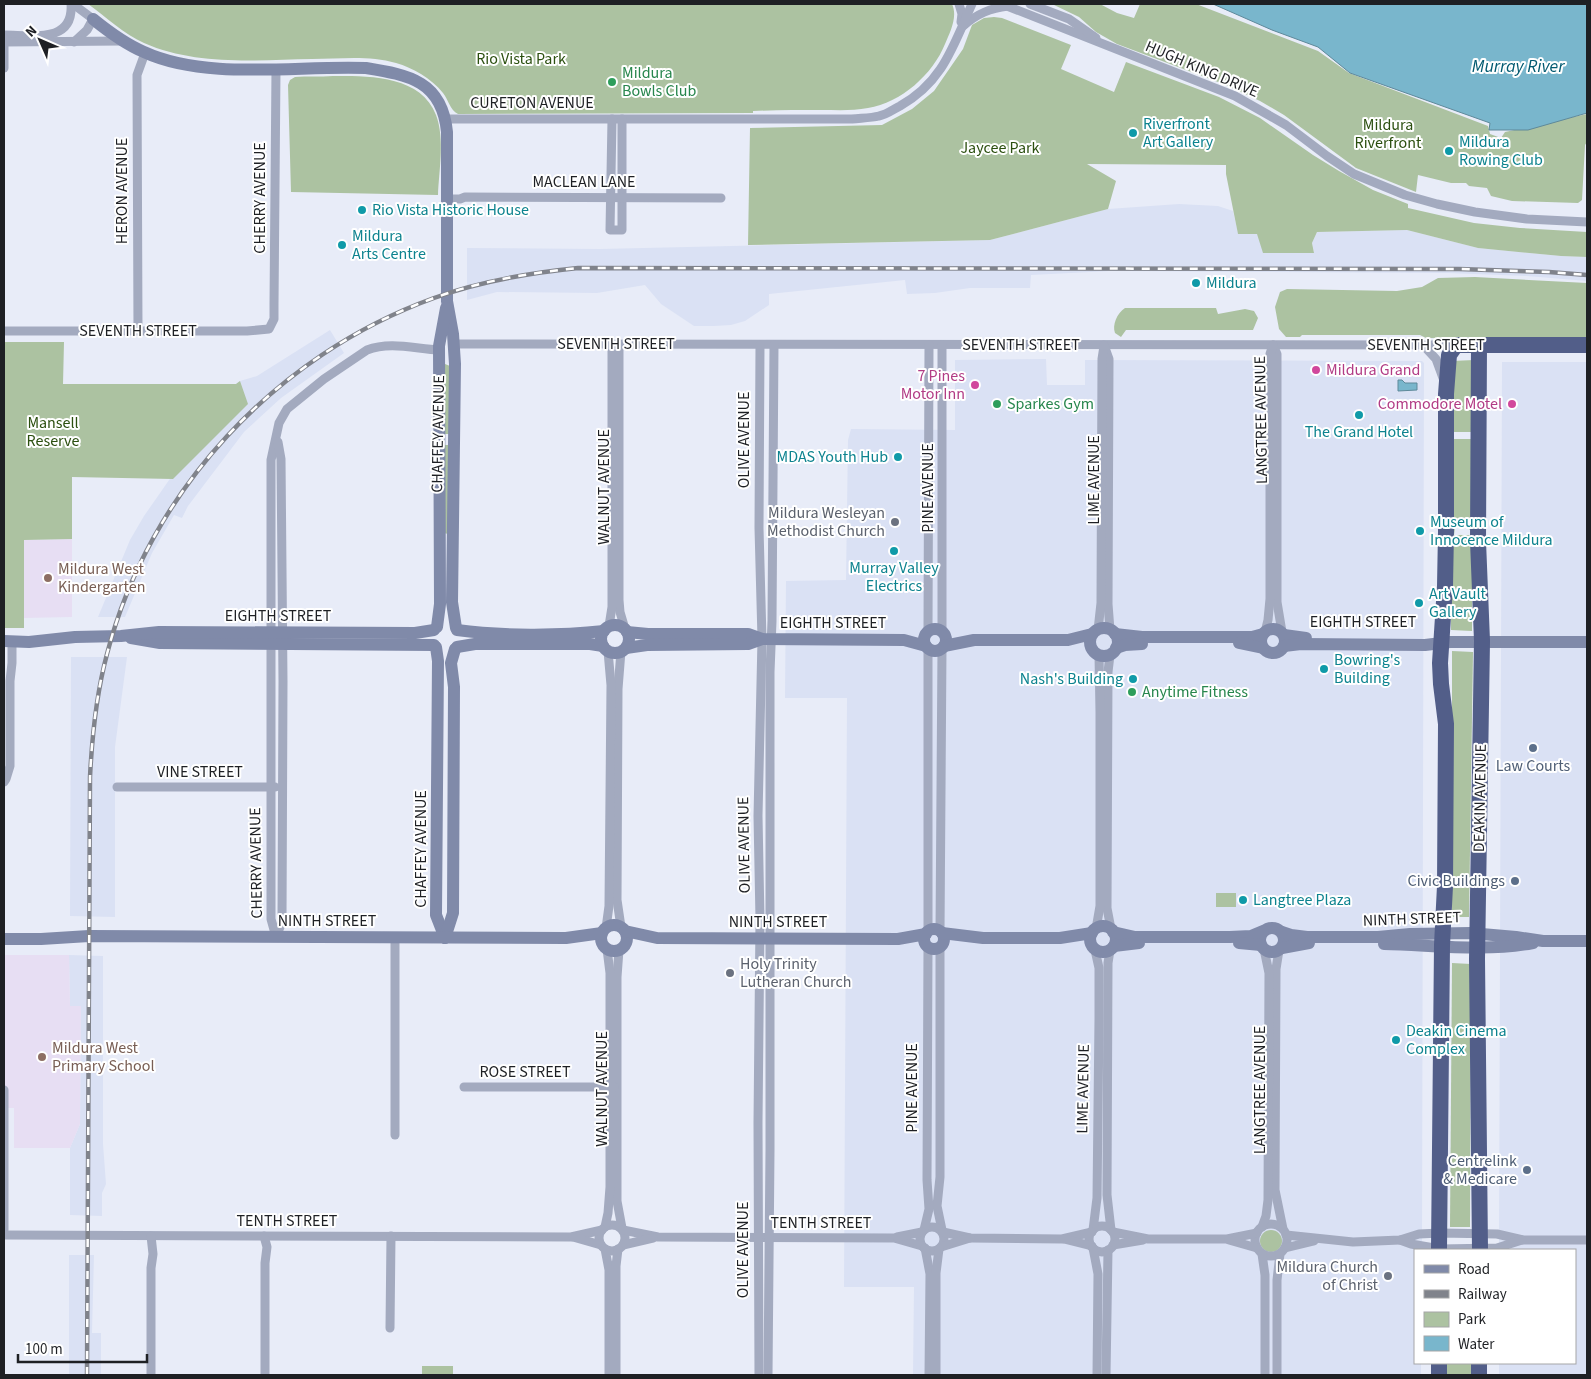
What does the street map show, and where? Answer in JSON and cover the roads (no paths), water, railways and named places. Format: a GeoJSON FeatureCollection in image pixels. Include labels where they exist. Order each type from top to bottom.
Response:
{"type":"FeatureCollection","features":[{"type":"Feature","properties":{"kind":"highway","name":"SEVENTH STREET"},"geometry":{"type":"LineString","coordinates":[[1456,345],[1587,345]]}},
{"type":"Feature","properties":{"kind":"highway","name":"DEAKIN AVENUE"},"geometry":{"type":"LineString","coordinates":[[1440,1244],[1442,939],[1445,886],[1446,724],[1441,684],[1441,642],[1445,586],[1446,394],[1449,355],[1456,345]]}},
{"type":"Feature","properties":{"kind":"highway","name":"DEAKIN AVENUE"},"geometry":{"type":"LineString","coordinates":[[1479,345],[1478,541],[1482,641],[1478,940],[1480,1244]]}},
{"type":"Feature","properties":{"kind":"street"},"geometry":{"type":"LineString","coordinates":[[4,68],[4,35],[46,35],[59,32],[70,19],[72,4],[125,42],[172,62],[219,69],[366,68],[406,77],[418,81],[432,93],[443,108],[446,119]]}},
{"type":"Feature","properties":{"kind":"street"},"geometry":{"type":"LineString","coordinates":[[959,4],[962,14],[961,27]]}},
{"type":"Feature","properties":{"kind":"street","name":"CURETON AVENUE"},"geometry":{"type":"LineString","coordinates":[[446,119],[852,119],[880,116],[905,103],[932,82],[944,66],[972,4]]}},
{"type":"Feature","properties":{"kind":"street","name":"HUGH KING DRIVE"},"geometry":{"type":"LineString","coordinates":[[1030,4],[1068,18],[1109,47]]}},
{"type":"Feature","properties":{"kind":"street"},"geometry":{"type":"LineString","coordinates":[[961,27],[973,17],[1005,5]]}},
{"type":"Feature","properties":{"kind":"street","name":"HUGH KING DRIVE"},"geometry":{"type":"LineString","coordinates":[[1005,5],[1235,96],[1286,125],[1354,174],[1405,195],[1475,212],[1526,219],[1587,222]]}},
{"type":"Feature","properties":{"kind":"street"},"geometry":{"type":"LineString","coordinates":[[74,42],[87,30],[93,19]]}},
{"type":"Feature","properties":{"kind":"street"},"geometry":{"type":"LineString","coordinates":[[4,42],[125,42]]}},
{"type":"Feature","properties":{"kind":"street","name":"HERON AVENUE"},"geometry":{"type":"LineString","coordinates":[[138,331],[137,75],[145,52]]}},
{"type":"Feature","properties":{"kind":"street","name":"CHERRY AVENUE"},"geometry":{"type":"LineString","coordinates":[[271,327],[274,319],[276,69]]}},
{"type":"Feature","properties":{"kind":"street","name":"CHAFFEY AVENUE"},"geometry":{"type":"LineString","coordinates":[[436,629],[440,604],[454,440],[456,364],[447,300],[446,119]]}},
{"type":"Feature","properties":{"kind":"street"},"geometry":{"type":"LineString","coordinates":[[612,119],[610,230],[622,230],[622,119]]}},
{"type":"Feature","properties":{"kind":"street","name":"MACLEAN LANE"},"geometry":{"type":"LineString","coordinates":[[447,198],[611,196],[721,198]]}},
{"type":"Feature","properties":{"kind":"street","name":"CHAFFEY AVENUE"},"geometry":{"type":"LineString","coordinates":[[447,300],[439,347],[440,440],[446,540],[452,602],[457,629]]}},
{"type":"Feature","properties":{"kind":"street","name":"SEVENTH STREET"},"geometry":{"type":"LineString","coordinates":[[4,331],[257,331],[267,330],[271,327]]}},
{"type":"Feature","properties":{"kind":"street"},"geometry":{"type":"LineString","coordinates":[[439,347],[454,344]]}},
{"type":"Feature","properties":{"kind":"street","name":"SEVENTH STREET"},"geometry":{"type":"LineString","coordinates":[[454,344],[1456,345]]}},
{"type":"Feature","properties":{"kind":"street","name":"WALNUT AVENUE"},"geometry":{"type":"LineString","coordinates":[[606,629],[612,607],[616,344]]}},
{"type":"Feature","properties":{"kind":"street","name":"WALNUT AVENUE"},"geometry":{"type":"LineString","coordinates":[[616,344],[619,600],[620,612],[626,631]]}},
{"type":"Feature","properties":{"kind":"street","name":"OLIVE AVENUE"},"geometry":{"type":"LineString","coordinates":[[760,345],[759,528],[767,639]]}},
{"type":"Feature","properties":{"kind":"street","name":"OLIVE AVENUE"},"geometry":{"type":"LineString","coordinates":[[768,1375],[769,1238],[765,938],[758,816],[767,639],[774,345]]}},
{"type":"Feature","properties":{"kind":"street","name":"PINE AVENUE"},"geometry":{"type":"LineString","coordinates":[[929,345],[928,850],[940,1056],[940,1177],[937,1206],[942,1231]]}},
{"type":"Feature","properties":{"kind":"street","name":"PINE AVENUE"},"geometry":{"type":"LineString","coordinates":[[923,1231],[929,1203],[927,1180],[927,1056],[941,850],[943,640],[942,345]]}},
{"type":"Feature","properties":{"kind":"street","name":"LIME AVENUE"},"geometry":{"type":"LineString","coordinates":[[1104,345],[1102,359],[1101,603],[1104,632]]}},
{"type":"Feature","properties":{"kind":"street","name":"LANGTREE AVENUE"},"geometry":{"type":"LineString","coordinates":[[1264,633],[1268,620],[1270,598],[1270,354],[1273,345]]}},
{"type":"Feature","properties":{"kind":"street","name":"LANGTREE AVENUE"},"geometry":{"type":"LineString","coordinates":[[1273,345],[1278,360],[1277,602],[1283,638]]}},
{"type":"Feature","properties":{"kind":"street","name":"DEAKIN AVENUE"},"geometry":{"type":"LineString","coordinates":[[1423,345],[1436,360],[1446,394]]}},
{"type":"Feature","properties":{"kind":"street","name":"CHERRY AVENUE"},"geometry":{"type":"LineString","coordinates":[[276,937],[282,922],[282,787],[271,460],[281,417],[295,401],[360,354],[374,347],[439,347]]}},
{"type":"Feature","properties":{"kind":"street"},"geometry":{"type":"LineString","coordinates":[[929,364],[942,364]]}},
{"type":"Feature","properties":{"kind":"street"},"geometry":{"type":"LineString","coordinates":[[440,440],[454,440]]}},
{"type":"Feature","properties":{"kind":"street"},"geometry":{"type":"LineString","coordinates":[[928,617],[942,617]]}},
{"type":"Feature","properties":{"kind":"street"},"geometry":{"type":"LineString","coordinates":[[606,648],[590,644],[475,644],[443,652],[435,646],[432,637],[436,629],[448,624],[457,629],[530,634],[578,633],[606,629],[617,625],[626,631],[629,640],[624,650],[618,689],[617,900],[626,938],[610,941]]}},
{"type":"Feature","properties":{"kind":"street","name":"EIGHTH STREET"},"geometry":{"type":"LineString","coordinates":[[277,638],[415,633],[436,629]]}},
{"type":"Feature","properties":{"kind":"street"},"geometry":{"type":"LineString","coordinates":[[456,648],[460,639],[457,629]]}},
{"type":"Feature","properties":{"kind":"street"},"geometry":{"type":"LineString","coordinates":[[606,629],[601,638],[606,648],[612,653],[624,650]]}},
{"type":"Feature","properties":{"kind":"street"},"geometry":{"type":"LineString","coordinates":[[943,640],[937,629],[927,640],[933,650],[943,640],[1068,640],[1104,632],[1142,638],[1252,637],[1271,629],[1283,638],[1276,652],[1269,652],[1264,648],[1244,644],[1207,643],[1125,645],[1104,652],[1068,640]]}},
{"type":"Feature","properties":{"kind":"street","name":"EIGHTH STREET"},"geometry":{"type":"LineString","coordinates":[[626,631],[648,634],[748,634],[767,639],[927,640]]}},
{"type":"Feature","properties":{"kind":"street","name":"EIGHTH STREET"},"geometry":{"type":"LineString","coordinates":[[7,639],[121,636],[159,632],[435,646]]}},
{"type":"Feature","properties":{"kind":"street"},"geometry":{"type":"LineString","coordinates":[[1104,632],[1090,641],[1104,652],[1108,672],[1107,908],[1112,931],[1116,939],[1112,948]]}},
{"type":"Feature","properties":{"kind":"street"},"geometry":{"type":"LineString","coordinates":[[1104,632],[1118,641],[1104,652]]}},
{"type":"Feature","properties":{"kind":"street"},"geometry":{"type":"LineString","coordinates":[[1264,633],[1261,641],[1264,648]]}},
{"type":"Feature","properties":{"kind":"street","name":"CHERRY AVENUE"},"geometry":{"type":"LineString","coordinates":[[276,937],[271,919],[270,787],[277,638]]}},
{"type":"Feature","properties":{"kind":"street","name":"EIGHTH STREET"},"geometry":{"type":"LineString","coordinates":[[1283,638],[1301,644],[1426,645],[1441,642],[1482,641],[1587,642]]}},
{"type":"Feature","properties":{"kind":"street"},"geometry":{"type":"LineString","coordinates":[[4,782],[10,766],[10,680],[12,663],[7,639]]}},
{"type":"Feature","properties":{"kind":"street","name":"EIGHTH STREET"},"geometry":{"type":"LineString","coordinates":[[624,650],[646,645],[748,644],[767,639]]}},
{"type":"Feature","properties":{"kind":"street","name":"CHAFFEY AVENUE"},"geometry":{"type":"LineString","coordinates":[[435,646],[438,661],[436,915],[444,938]]}},
{"type":"Feature","properties":{"kind":"street","name":"CHAFFEY AVENUE"},"geometry":{"type":"LineString","coordinates":[[444,938],[453,913],[454,687],[451,668],[456,648]]}},
{"type":"Feature","properties":{"kind":"street","name":"WALNUT AVENUE"},"geometry":{"type":"LineString","coordinates":[[606,648],[611,684],[610,973],[616,1201],[622,1229]]}},
{"type":"Feature","properties":{"kind":"street","name":"LIME AVENUE"},"geometry":{"type":"LineString","coordinates":[[1092,1231],[1097,1198],[1099,968],[1094,939],[1100,906],[1100,712],[1104,652]]}},
{"type":"Feature","properties":{"kind":"street"},"geometry":{"type":"LineString","coordinates":[[438,738],[454,739]]}},
{"type":"Feature","properties":{"kind":"street","name":"VINE STREET"},"geometry":{"type":"LineString","coordinates":[[117,787],[282,787]]}},
{"type":"Feature","properties":{"kind":"street"},"geometry":{"type":"LineString","coordinates":[[437,841],[453,841]]}},
{"type":"Feature","properties":{"kind":"street"},"geometry":{"type":"LineString","coordinates":[[928,850],[941,850]]}},
{"type":"Feature","properties":{"kind":"street","name":"NINTH STREET"},"geometry":{"type":"LineString","coordinates":[[610,941],[613,925],[657,938]]}},
{"type":"Feature","properties":{"kind":"street"},"geometry":{"type":"LineString","coordinates":[[1104,926],[1112,931],[1135,937],[1230,937],[1251,936],[1273,928],[1282,932],[1284,940],[1280,949],[1272,952],[1263,947],[1230,942],[1134,943],[1103,952],[1094,939],[1104,926]]}},
{"type":"Feature","properties":{"kind":"street"},"geometry":{"type":"LineString","coordinates":[[1263,947],[1260,938],[1264,931]]}},
{"type":"Feature","properties":{"kind":"street","name":"NINTH STREET"},"geometry":{"type":"LineString","coordinates":[[4,932],[48,932],[88,936]]}},
{"type":"Feature","properties":{"kind":"street","name":"NINTH STREET"},"geometry":{"type":"LineString","coordinates":[[1282,932],[1291,936],[1307,937],[1378,937],[1410,934],[1442,939]]}},
{"type":"Feature","properties":{"kind":"street","name":"NINTH STREET"},"geometry":{"type":"LineString","coordinates":[[4,939],[88,936],[566,938],[610,941],[657,938],[1094,939]]}},
{"type":"Feature","properties":{"kind":"street"},"geometry":{"type":"LineString","coordinates":[[394,1134],[395,938]]}},
{"type":"Feature","properties":{"kind":"street","name":"OLIVE AVENUE"},"geometry":{"type":"LineString","coordinates":[[759,1375],[758,1238],[765,938]]}},
{"type":"Feature","properties":{"kind":"street","name":"NINTH STREET"},"geometry":{"type":"LineString","coordinates":[[1280,949],[1308,943],[1442,939],[1587,941]]}},
{"type":"Feature","properties":{"kind":"street","name":"LANGTREE AVENUE"},"geometry":{"type":"LineString","coordinates":[[1260,1230],[1266,1216],[1268,1200],[1269,973],[1263,947]]}},
{"type":"Feature","properties":{"kind":"street","name":"LIME AVENUE"},"geometry":{"type":"LineString","coordinates":[[1112,948],[1108,963],[1107,1195],[1112,1231]]}},
{"type":"Feature","properties":{"kind":"street","name":"LANGTREE AVENUE"},"geometry":{"type":"LineString","coordinates":[[1280,949],[1276,969],[1275,1190],[1284,1232]]}},
{"type":"Feature","properties":{"kind":"street"},"geometry":{"type":"LineString","coordinates":[[927,1056],[940,1056]]}},
{"type":"Feature","properties":{"kind":"street","name":"ROSE STREET"},"geometry":{"type":"LineString","coordinates":[[464,1087],[613,1087]]}},
{"type":"Feature","properties":{"kind":"street","name":"WALNUT AVENUE"},"geometry":{"type":"LineString","coordinates":[[603,1228],[609,1200],[613,1087]]}},
{"type":"Feature","properties":{"kind":"street"},"geometry":{"type":"LineString","coordinates":[[4,1090],[4,1230]]}},
{"type":"Feature","properties":{"kind":"street"},"geometry":{"type":"LineString","coordinates":[[609,1375],[609,1270],[600,1237],[603,1228],[615,1225],[622,1229],[626,1238],[620,1247],[616,1266],[616,1375]]}},
{"type":"Feature","properties":{"kind":"street"},"geometry":{"type":"LineString","coordinates":[[1265,1375],[1265,1275],[1255,1238],[1266,1225],[1275,1225],[1284,1232],[1319,1239],[1353,1242],[1400,1240],[1418,1234],[1440,1244],[1480,1244],[1497,1234],[1522,1240],[1587,1240]]}},
{"type":"Feature","properties":{"kind":"street"},"geometry":{"type":"LineString","coordinates":[[929,1375],[930,1274],[920,1239],[927,1227],[935,1226],[942,1231],[970,1238],[1062,1239],[1093,1247],[1100,1251],[1148,1239]]}},
{"type":"Feature","properties":{"kind":"street"},"geometry":{"type":"LineString","coordinates":[[1062,1239],[1092,1231],[1100,1226],[1108,1227],[1115,1238],[1110,1248],[1106,1375]]}},
{"type":"Feature","properties":{"kind":"street","name":"TENTH STREET"},"geometry":{"type":"LineString","coordinates":[[4,1235],[571,1237],[603,1228]]}},
{"type":"Feature","properties":{"kind":"street","name":"TENTH STREET"},"geometry":{"type":"LineString","coordinates":[[622,1229],[658,1237],[758,1238],[894,1238],[923,1231]]}},
{"type":"Feature","properties":{"kind":"street"},"geometry":{"type":"LineString","coordinates":[[1112,1231],[1148,1239],[1227,1239],[1260,1230]]}},
{"type":"Feature","properties":{"kind":"street"},"geometry":{"type":"LineString","coordinates":[[936,1375],[936,1272],[940,1248],[945,1240],[942,1231]]}},
{"type":"Feature","properties":{"kind":"street"},"geometry":{"type":"LineString","coordinates":[[1092,1231],[1089,1239],[1093,1247],[1098,1274],[1097,1375]]}},
{"type":"Feature","properties":{"kind":"street"},"geometry":{"type":"LineString","coordinates":[[1277,1375],[1277,1280],[1283,1251],[1287,1244],[1284,1232]]}},
{"type":"Feature","properties":{"kind":"street"},"geometry":{"type":"LineString","coordinates":[[151,1236],[153,1254],[151,1268],[151,1375]]}},
{"type":"Feature","properties":{"kind":"street"},"geometry":{"type":"LineString","coordinates":[[264,1236],[268,1247],[265,1263],[265,1375]]}},
{"type":"Feature","properties":{"kind":"street"},"geometry":{"type":"LineString","coordinates":[[390,1328],[391,1236]]}},
{"type":"Feature","properties":{"kind":"street","name":"TENTH STREET"},"geometry":{"type":"LineString","coordinates":[[571,1237],[603,1247]]}},
{"type":"Feature","properties":{"kind":"street","name":"TENTH STREET"},"geometry":{"type":"LineString","coordinates":[[620,1247],[658,1237]]}},
{"type":"Feature","properties":{"kind":"street","name":"TENTH STREET"},"geometry":{"type":"LineString","coordinates":[[894,1238],[923,1247]]}},
{"type":"Feature","properties":{"kind":"street"},"geometry":{"type":"LineString","coordinates":[[923,1247],[932,1251],[970,1238]]}},
{"type":"Feature","properties":{"kind":"street"},"geometry":{"type":"LineString","coordinates":[[1227,1239],[1271,1257],[1319,1239]]}},
{"type":"Feature","properties":{"kind":"street"},"geometry":{"type":"LineString","coordinates":[[1400,1240],[1417,1246],[1480,1244],[1497,1248],[1522,1240]]}},
{"type":"Feature","properties":{"kind":"street"},"geometry":{"type":"LineString","coordinates":[[603,1247],[612,1251],[620,1247]]}},
{"type":"Feature","properties":{"kind":"water","name":"Murray River"},"geometry":{"type":"Polygon","coordinates":[[[1213,4],[1587,4],[1587,113],[1528,130],[1489,130],[1490,123],[1350,73],[1318,47],[1272,30],[1213,4]]]}},
{"type":"Feature","properties":{"kind":"water"},"geometry":{"type":"Polygon","coordinates":[[[1398,380],[1402,380],[1405,383],[1417,383],[1417,390],[1398,391],[1398,380]]]}},
{"type":"Feature","properties":{"kind":"railway"},"geometry":{"type":"LineString","coordinates":[[87,1375],[90,777],[95,716],[103,669],[127,594],[154,538],[187,485],[227,436],[272,393],[322,355],[376,323],[451,292],[505,278],[578,268],[1459,269],[1587,275]]}},
{"type":"Feature","properties":{"kind":"place","name":"Mildura Bowls Club"},"geometry":{"type":"Point","coordinates":[612,82]}},
{"type":"Feature","properties":{"kind":"place","name":"Riverfront Art Gallery"},"geometry":{"type":"Point","coordinates":[1133,133]}},
{"type":"Feature","properties":{"kind":"place","name":"Mildura Rowing Club"},"geometry":{"type":"Point","coordinates":[1449,151]}},
{"type":"Feature","properties":{"kind":"place","name":"Rio Vista Historic House"},"geometry":{"type":"Point","coordinates":[362,210]}},
{"type":"Feature","properties":{"kind":"place","name":"Mildura Arts Centre"},"geometry":{"type":"Point","coordinates":[342,245]}},
{"type":"Feature","properties":{"kind":"place","name":"Mildura"},"geometry":{"type":"Point","coordinates":[1196,283]}},
{"type":"Feature","properties":{"kind":"place","name":"Mildura Grand"},"geometry":{"type":"Point","coordinates":[1316,370]}},
{"type":"Feature","properties":{"kind":"place","name":"7 Pines Motor Inn"},"geometry":{"type":"Point","coordinates":[975,385]}},
{"type":"Feature","properties":{"kind":"place","name":"Sparkes Gym"},"geometry":{"type":"Point","coordinates":[997,404]}},
{"type":"Feature","properties":{"kind":"place","name":"Commodore Motel"},"geometry":{"type":"Point","coordinates":[1512,404]}},
{"type":"Feature","properties":{"kind":"place","name":"The Grand Hotel"},"geometry":{"type":"Point","coordinates":[1359,415]}},
{"type":"Feature","properties":{"kind":"place","name":"MDAS Youth Hub"},"geometry":{"type":"Point","coordinates":[898,457]}},
{"type":"Feature","properties":{"kind":"place","name":"Mildura Wesleyan Methodist Church"},"geometry":{"type":"Point","coordinates":[895,522]}},
{"type":"Feature","properties":{"kind":"place","name":"Museum of Innocence Mildura"},"geometry":{"type":"Point","coordinates":[1420,531]}},
{"type":"Feature","properties":{"kind":"place","name":"Murray Valley Electrics"},"geometry":{"type":"Point","coordinates":[894,551]}},
{"type":"Feature","properties":{"kind":"place","name":"Mildura West Kindergarten"},"geometry":{"type":"Point","coordinates":[48,578]}},
{"type":"Feature","properties":{"kind":"place","name":"Art Vault Gallery"},"geometry":{"type":"Point","coordinates":[1419,603]}},
{"type":"Feature","properties":{"kind":"place","name":"Bowring's Building"},"geometry":{"type":"Point","coordinates":[1324,669]}},
{"type":"Feature","properties":{"kind":"place","name":"Nash's Building"},"geometry":{"type":"Point","coordinates":[1133,679]}},
{"type":"Feature","properties":{"kind":"place","name":"Anytime Fitness"},"geometry":{"type":"Point","coordinates":[1132,692]}},
{"type":"Feature","properties":{"kind":"place","name":"Law Courts"},"geometry":{"type":"Point","coordinates":[1533,748]}},
{"type":"Feature","properties":{"kind":"place","name":"Civic Buildings"},"geometry":{"type":"Point","coordinates":[1515,881]}},
{"type":"Feature","properties":{"kind":"place","name":"Langtree Plaza"},"geometry":{"type":"Point","coordinates":[1243,900]}},
{"type":"Feature","properties":{"kind":"place","name":"Holy Trinity Lutheran Church"},"geometry":{"type":"Point","coordinates":[730,973]}},
{"type":"Feature","properties":{"kind":"place","name":"Deakin Cinema Complex"},"geometry":{"type":"Point","coordinates":[1396,1040]}},
{"type":"Feature","properties":{"kind":"place","name":"Mildura West Primary School"},"geometry":{"type":"Point","coordinates":[42,1057]}},
{"type":"Feature","properties":{"kind":"place","name":"Centrelink & Medicare"},"geometry":{"type":"Point","coordinates":[1527,1170]}},
{"type":"Feature","properties":{"kind":"place","name":"Mildura Church of Christ"},"geometry":{"type":"Point","coordinates":[1388,1276]}},
{"type":"Feature","properties":{"kind":"park label","name":"Rio Vista Park"},"geometry":{"type":"Point","coordinates":[521,59]}},
{"type":"Feature","properties":{"kind":"park label","name":"Mildura Riverfront"},"geometry":{"type":"Point","coordinates":[1388,134]}},
{"type":"Feature","properties":{"kind":"park label","name":"Jaycee Park"},"geometry":{"type":"Point","coordinates":[1000,148]}},
{"type":"Feature","properties":{"kind":"park label","name":"Mansell Reserve"},"geometry":{"type":"Point","coordinates":[53,432]}}]}
